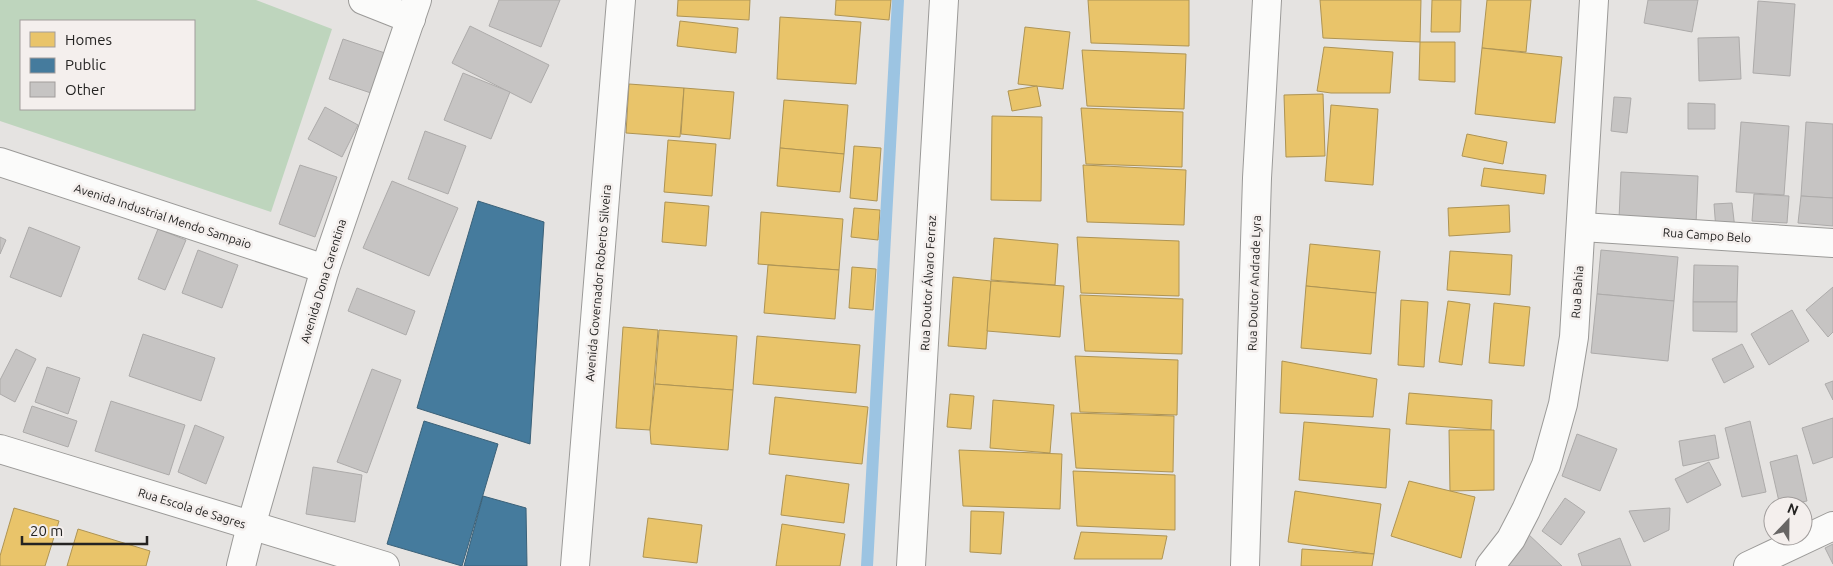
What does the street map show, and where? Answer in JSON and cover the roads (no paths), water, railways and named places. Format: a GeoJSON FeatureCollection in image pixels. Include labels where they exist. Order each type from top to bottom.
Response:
{"type":"FeatureCollection","features":[{"type":"Feature","properties":{"kind":"street"},"geometry":{"type":"LineString","coordinates":[[364,0],[414,9]]}},
{"type":"Feature","properties":{"kind":"street","name":"Avenida Governador Roberto Silveira"},"geometry":{"type":"LineString","coordinates":[[575,566],[621,0]]}},
{"type":"Feature","properties":{"kind":"street","name":"Rua Doutor Álvaro Ferraz"},"geometry":{"type":"LineString","coordinates":[[911,566],[944,0]]}},
{"type":"Feature","properties":{"kind":"street","name":"Rua Doutor Andrade Lyra"},"geometry":{"type":"LineString","coordinates":[[1245,566],[1257,178],[1267,0]]}},
{"type":"Feature","properties":{"kind":"street","name":"Rua Bahia"},"geometry":{"type":"LineString","coordinates":[[1490,566],[1511,539],[1526,510],[1546,465],[1563,404],[1574,337],[1594,0]]}},
{"type":"Feature","properties":{"kind":"street","name":"Avenida Dona Carentina"},"geometry":{"type":"LineString","coordinates":[[241,566],[325,269],[414,9]]}},
{"type":"Feature","properties":{"kind":"street","name":"Avenida Industrial Mendo Sampaio"},"geometry":{"type":"LineString","coordinates":[[0,162],[325,269]]}},
{"type":"Feature","properties":{"kind":"street","name":"Rua Campo Belo"},"geometry":{"type":"LineString","coordinates":[[1582,227],[1833,243]]}},
{"type":"Feature","properties":{"kind":"street","name":"Rua Escola de Sagres"},"geometry":{"type":"LineString","coordinates":[[0,449],[385,566]]}},
{"type":"Feature","properties":{"kind":"street"},"geometry":{"type":"LineString","coordinates":[[1748,566],[1833,526]]}},
{"type":"Feature","properties":{"kind":"waterway"},"geometry":{"type":"LineString","coordinates":[[867,566],[898,0]]}}]}
